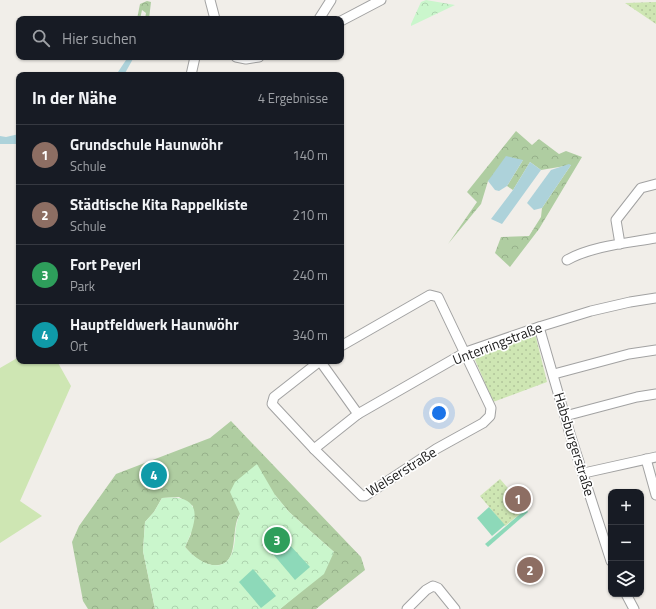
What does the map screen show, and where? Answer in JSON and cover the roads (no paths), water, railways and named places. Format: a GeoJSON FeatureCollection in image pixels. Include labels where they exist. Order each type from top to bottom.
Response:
{"type":"FeatureCollection","features":[{"type":"Feature","properties":{"kind":"street"},"geometry":{"type":"LineString","coordinates":[[210,0],[214,16]]}},
{"type":"Feature","properties":{"kind":"street"},"geometry":{"type":"LineString","coordinates":[[324,16],[331,0]]}},
{"type":"Feature","properties":{"kind":"street"},"geometry":{"type":"LineString","coordinates":[[344,19],[381,0]]}},
{"type":"Feature","properties":{"kind":"street"},"geometry":{"type":"LineString","coordinates":[[192,72],[195,60]]}},
{"type":"Feature","properties":{"kind":"street"},"geometry":{"type":"LineString","coordinates":[[620,244],[616,220],[641,188],[656,184]]}},
{"type":"Feature","properties":{"kind":"street"},"geometry":{"type":"LineString","coordinates":[[567,260],[575,255],[620,244],[656,238]]}},
{"type":"Feature","properties":{"kind":"street"},"geometry":{"type":"LineString","coordinates":[[344,344],[430,295],[438,297],[444,305],[466,352]]}},
{"type":"Feature","properties":{"kind":"street","name":"Unterringstraße"},"geometry":{"type":"LineString","coordinates":[[314,449],[358,414],[466,352],[591,311],[656,298]]}},
{"type":"Feature","properties":{"kind":"street","name":"Habsburgerstraße"},"geometry":{"type":"LineString","coordinates":[[539,327],[554,374],[565,416],[608,551]]}},
{"type":"Feature","properties":{"kind":"street"},"geometry":{"type":"LineString","coordinates":[[554,374],[629,354],[656,350]]}},
{"type":"Feature","properties":{"kind":"street","name":"Welserstraße"},"geometry":{"type":"LineString","coordinates":[[316,364],[274,397],[272,404],[358,495],[365,496],[436,449],[483,423],[490,416],[491,408],[466,352]]}},
{"type":"Feature","properties":{"kind":"street"},"geometry":{"type":"LineString","coordinates":[[322,364],[358,414]]}},
{"type":"Feature","properties":{"kind":"street"},"geometry":{"type":"LineString","coordinates":[[565,416],[637,397],[656,394]]}},
{"type":"Feature","properties":{"kind":"street"},"geometry":{"type":"LineString","coordinates":[[584,473],[656,457]]}},
{"type":"Feature","properties":{"kind":"street"},"geometry":{"type":"LineString","coordinates":[[646,459],[656,496]]}},
{"type":"Feature","properties":{"kind":"street"},"geometry":{"type":"LineString","coordinates":[[407,609],[426,590],[433,586],[438,588],[455,609]]}},
{"type":"Feature","properties":{"kind":"street"},"geometry":{"type":"LineString","coordinates":[[628,597],[634,609]]}},
{"type":"Feature","properties":{"kind":"water"},"geometry":{"type":"Polygon","coordinates":[[[126,60],[132,60],[126,72],[118,72],[126,60]]]}},
{"type":"Feature","properties":{"kind":"water"},"geometry":{"type":"Polygon","coordinates":[[[16,135],[16,144],[0,144],[0,136],[6,137],[16,135]]]}},
{"type":"Feature","properties":{"kind":"water"},"geometry":{"type":"Polygon","coordinates":[[[506,156],[523,160],[507,186],[499,191],[495,190],[488,181],[506,156]]]}},
{"type":"Feature","properties":{"kind":"water"},"geometry":{"type":"Polygon","coordinates":[[[530,162],[541,170],[502,224],[491,219],[513,190],[530,162]]]}},
{"type":"Feature","properties":{"kind":"water"},"geometry":{"type":"Polygon","coordinates":[[[569,164],[571,165],[542,208],[534,210],[527,203],[551,170],[569,164]]]}},
{"type":"Feature","properties":{"kind":"place","name":"Hauptfeldwerk Haunwöhr"},"geometry":{"type":"Point","coordinates":[154,475]}},
{"type":"Feature","properties":{"kind":"place","name":"Grundschule Haunwöhr"},"geometry":{"type":"Point","coordinates":[518,499]}},
{"type":"Feature","properties":{"kind":"place","name":"Fort Peyerl"},"geometry":{"type":"Point","coordinates":[277,540]}},
{"type":"Feature","properties":{"kind":"place","name":"Städtische Kita Rappelkiste"},"geometry":{"type":"Point","coordinates":[530,570]}}]}
